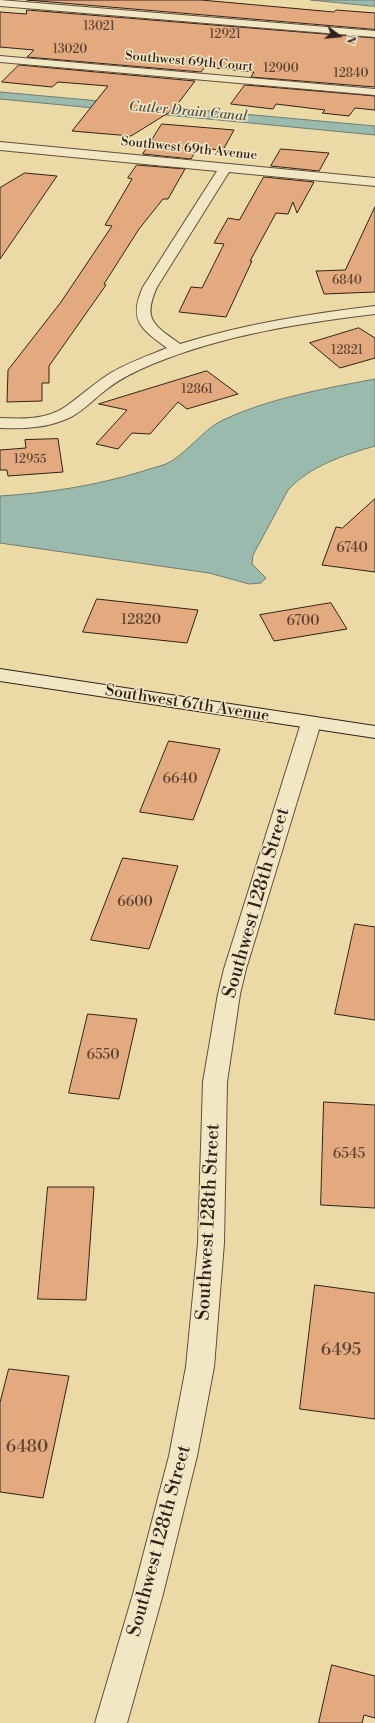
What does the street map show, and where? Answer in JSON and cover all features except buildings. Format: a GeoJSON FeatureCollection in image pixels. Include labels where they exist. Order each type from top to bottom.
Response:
{"type":"FeatureCollection","features":[{"type":"Feature","properties":{"kind":"main road","name":"Southwest 67th Avenue"},"geometry":{"type":"LineString","coordinates":[[0,675],[375,732]]}},
{"type":"Feature","properties":{"kind":"street"},"geometry":{"type":"LineString","coordinates":[[0,3],[375,34]]}},
{"type":"Feature","properties":{"kind":"street","name":"Southwest 69th Court"},"geometry":{"type":"LineString","coordinates":[[0,59],[375,92]]}},
{"type":"Feature","properties":{"kind":"street","name":"Southwest 69th Avenue"},"geometry":{"type":"LineString","coordinates":[[0,146],[375,182]]}},
{"type":"Feature","properties":{"kind":"street"},"geometry":{"type":"LineString","coordinates":[[179,350],[146,322],[142,314],[142,304],[150,287],[225,168]]}},
{"type":"Feature","properties":{"kind":"street"},"geometry":{"type":"LineString","coordinates":[[0,423],[32,423],[61,416],[116,376],[149,360],[229,334],[271,324],[375,310]]}},
{"type":"Feature","properties":{"kind":"street","name":"Southwest 128th Street"},"geometry":{"type":"LineString","coordinates":[[111,1723],[148,1594],[182,1463],[200,1367],[211,1243],[215,1082],[229,994],[235,969],[311,723]]}},
{"type":"Feature","properties":{"kind":"water"},"geometry":{"type":"Polygon","coordinates":[[[311,0],[375,0],[375,6],[311,0]]]}},
{"type":"Feature","properties":{"kind":"water","name":"Cutler Drain Canal"},"geometry":{"type":"Polygon","coordinates":[[[0,92],[375,126],[375,135],[0,99],[0,92]]]}},
{"type":"Feature","properties":{"kind":"water"},"geometry":{"type":"Polygon","coordinates":[[[375,379],[375,446],[328,462],[307,474],[288,490],[253,555],[252,564],[266,578],[261,583],[249,584],[209,573],[0,543],[0,496],[53,491],[88,485],[160,466],[180,455],[214,425],[238,413],[296,395],[375,379]]]}}]}
